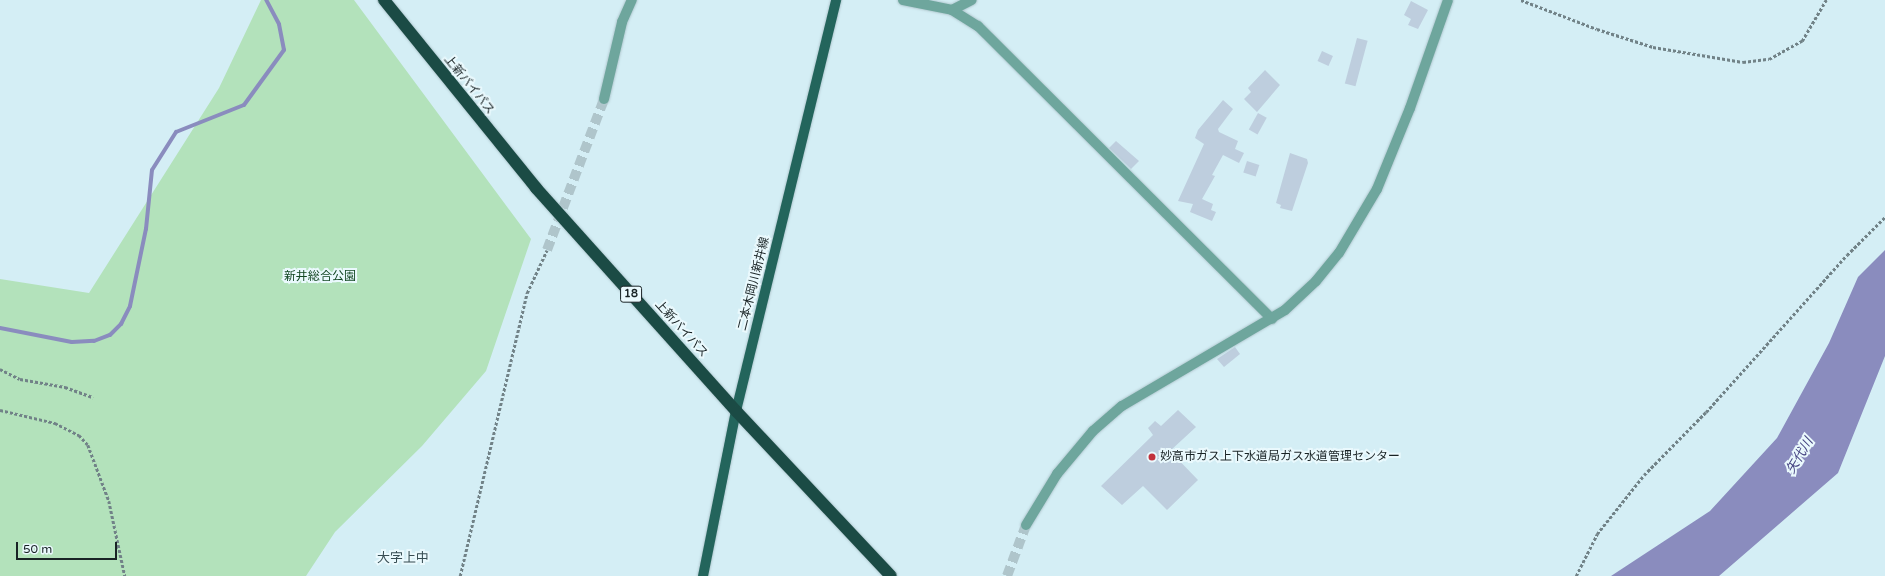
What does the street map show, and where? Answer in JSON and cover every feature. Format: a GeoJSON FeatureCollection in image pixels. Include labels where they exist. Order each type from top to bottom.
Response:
{"type":"FeatureCollection","features":[{"type":"Feature","properties":{"kind":"highway","name":"上新バイパス"},"geometry":{"type":"LineString","coordinates":[[384,0],[536,188],[736,411],[891,576]]}},
{"type":"Feature","properties":{"kind":"main road","name":"二本木岡川新井線"},"geometry":{"type":"LineString","coordinates":[[703,576],[736,411],[836,0]]}},
{"type":"Feature","properties":{"kind":"street"},"geometry":{"type":"LineString","coordinates":[[604,99],[622,22],[632,0]]}},
{"type":"Feature","properties":{"kind":"street"},"geometry":{"type":"LineString","coordinates":[[904,0],[952,10],[978,26],[1011,57],[1272,319]]}},
{"type":"Feature","properties":{"kind":"street"},"geometry":{"type":"LineString","coordinates":[[952,10],[972,0]]}},
{"type":"Feature","properties":{"kind":"street"},"geometry":{"type":"LineString","coordinates":[[1026,525],[1057,474],[1093,431],[1122,406],[1272,319],[1316,281],[1339,253],[1377,189],[1410,108],[1448,0]]}},
{"type":"Feature","properties":{"kind":"path"},"geometry":{"type":"LineString","coordinates":[[1521,0],[1597,29],[1653,47],[1743,62],[1769,59],[1802,41],[1826,0]]}},
{"type":"Feature","properties":{"kind":"path"},"geometry":{"type":"LineString","coordinates":[[1576,576],[1597,534],[1644,475],[1706,412],[1846,256],[1885,217]]}},
{"type":"Feature","properties":{"kind":"path"},"geometry":{"type":"LineString","coordinates":[[460,576],[527,293],[547,250]]}},
{"type":"Feature","properties":{"kind":"path"},"geometry":{"type":"LineString","coordinates":[[0,369],[20,380],[65,387],[92,397]]}},
{"type":"Feature","properties":{"kind":"path"},"geometry":{"type":"LineString","coordinates":[[0,410],[54,423],[80,435],[88,445],[109,501],[125,576]]}},
{"type":"Feature","properties":{"kind":"green space","name":"新井総合公園"},"geometry":{"type":"Polygon","coordinates":[[[261,0],[354,0],[531,239],[486,371],[422,446],[335,532],[306,576],[0,576],[0,279],[89,293],[219,88],[261,0]]]}},
{"type":"Feature","properties":{"kind":"water","name":"矢代川"},"geometry":{"type":"Polygon","coordinates":[[[1885,250],[1885,356],[1838,473],[1719,576],[1611,576],[1710,511],[1777,438],[1829,343],[1858,277],[1885,250]]]}},
{"type":"Feature","properties":{"kind":"building"},"geometry":{"type":"Polygon","coordinates":[[[1411,1],[1428,10],[1418,29],[1408,25],[1411,19],[1404,15],[1411,1]]]}},
{"type":"Feature","properties":{"kind":"building"},"geometry":{"type":"Polygon","coordinates":[[[1357,38],[1368,41],[1355,86],[1345,83],[1357,38]]]}},
{"type":"Feature","properties":{"kind":"building"},"geometry":{"type":"Polygon","coordinates":[[[1322,51],[1333,56],[1328,66],[1318,61],[1322,51]]]}},
{"type":"Feature","properties":{"kind":"building"},"geometry":{"type":"Polygon","coordinates":[[[1265,70],[1280,85],[1257,112],[1244,99],[1251,92],[1248,88],[1265,70]]]}},
{"type":"Feature","properties":{"kind":"building"},"geometry":{"type":"Polygon","coordinates":[[[1223,100],[1233,109],[1218,129],[1219,132],[1238,141],[1235,149],[1244,153],[1239,163],[1223,155],[1212,175],[1215,176],[1202,199],[1213,204],[1211,210],[1216,212],[1212,221],[1190,212],[1193,204],[1178,201],[1204,144],[1195,138],[1198,130],[1223,100]]]}},
{"type":"Feature","properties":{"kind":"building"},"geometry":{"type":"Polygon","coordinates":[[[1258,113],[1267,118],[1258,134],[1249,130],[1258,113]]]}},
{"type":"Feature","properties":{"kind":"building"},"geometry":{"type":"Polygon","coordinates":[[[1116,141],[1139,161],[1131,169],[1109,148],[1116,141]]]}},
{"type":"Feature","properties":{"kind":"building"},"geometry":{"type":"Polygon","coordinates":[[[1290,153],[1307,159],[1308,163],[1292,211],[1280,208],[1281,205],[1276,203],[1290,153]]]}},
{"type":"Feature","properties":{"kind":"building"},"geometry":{"type":"Polygon","coordinates":[[[1247,161],[1259,165],[1256,176],[1243,172],[1247,161]]]}},
{"type":"Feature","properties":{"kind":"building"},"geometry":{"type":"Polygon","coordinates":[[[1235,347],[1240,354],[1224,367],[1217,359],[1235,347]]]}},
{"type":"Feature","properties":{"kind":"building"},"geometry":{"type":"Polygon","coordinates":[[[1178,410],[1196,427],[1170,451],[1198,480],[1167,510],[1143,486],[1122,505],[1101,486],[1153,435],[1148,428],[1155,421],[1161,426],[1178,410]]]}},
{"type":"Feature","properties":{"kind":"waterway"},"geometry":{"type":"LineString","coordinates":[[0,328],[72,342],[94,341],[110,335],[121,324],[130,306],[146,229],[152,170],[176,132],[244,105],[284,50],[279,24],[266,0]]}},
{"type":"Feature","properties":{"kind":"tunnel"},"geometry":{"type":"LineString","coordinates":[[547,250],[604,99]]}},
{"type":"Feature","properties":{"kind":"tunnel"},"geometry":{"type":"LineString","coordinates":[[1007,576],[1026,525]]}},
{"type":"Feature","properties":{"kind":"place","name":"妙高市ガス上下水道局ガス水道管理センター"},"geometry":{"type":"Point","coordinates":[1152,457]}},
{"type":"Feature","properties":{"kind":"district","name":"大字上中"},"geometry":{"type":"Point","coordinates":[403,558]}}]}
